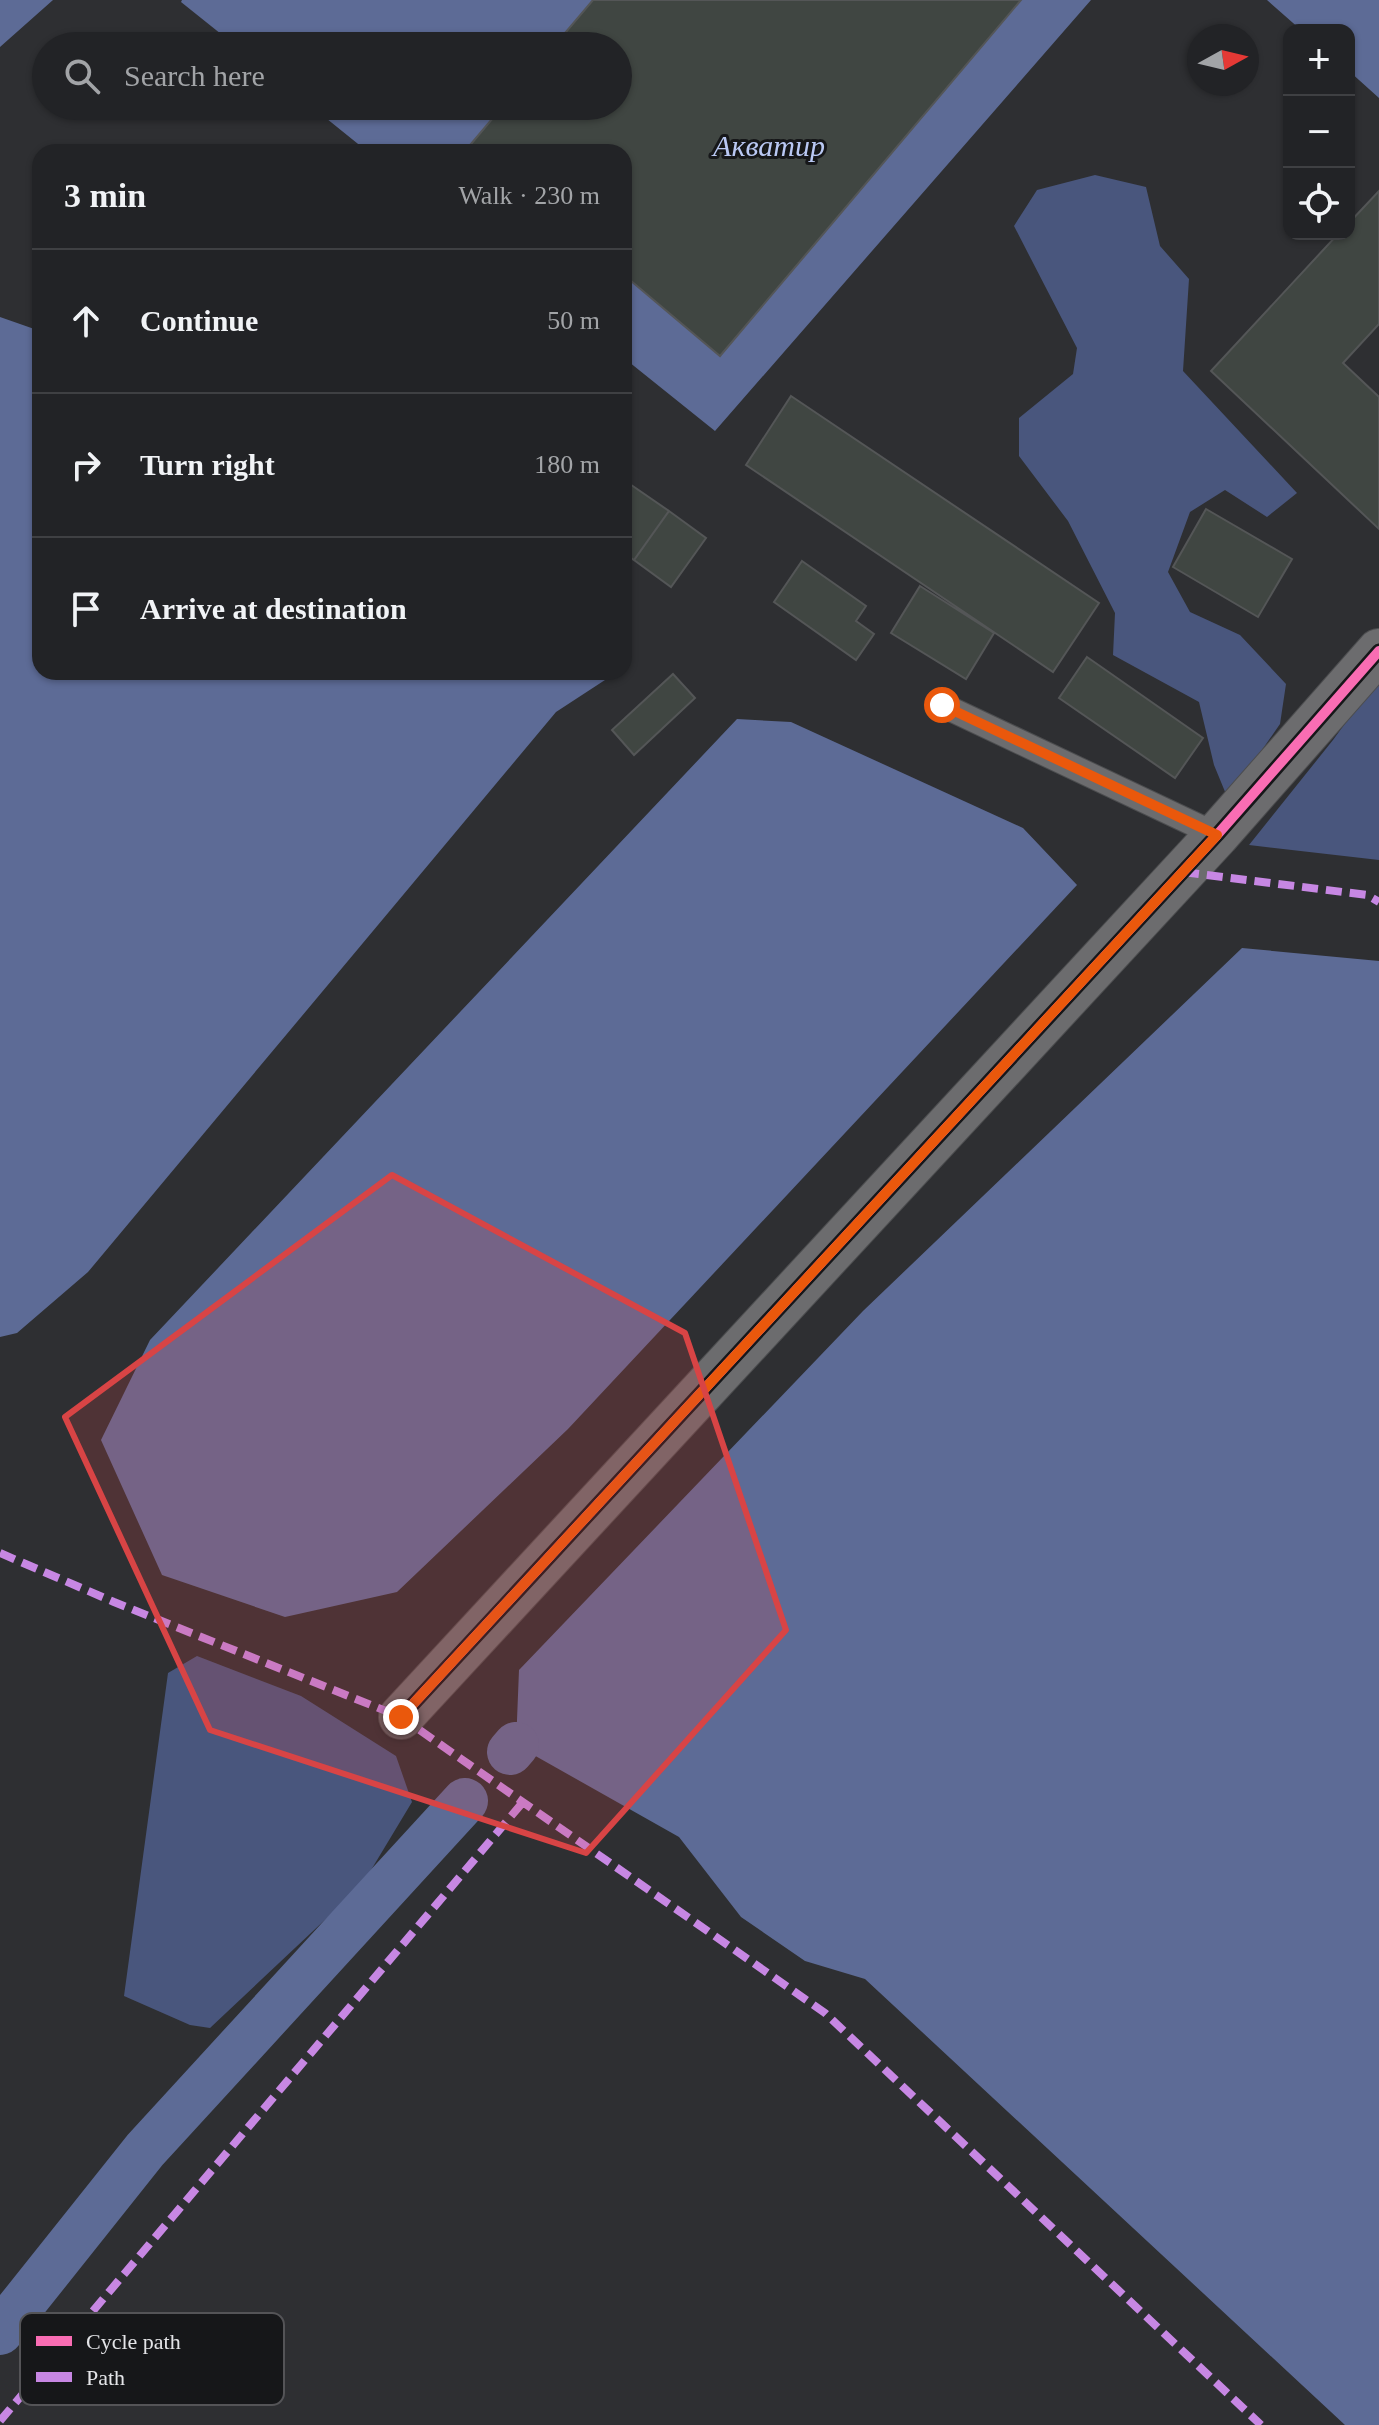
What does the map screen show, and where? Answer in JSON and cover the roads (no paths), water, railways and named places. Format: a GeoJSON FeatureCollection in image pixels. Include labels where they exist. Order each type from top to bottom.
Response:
{"type":"FeatureCollection","features":[{"type":"Feature","properties":{"kind":"street"},"geometry":{"type":"LineString","coordinates":[[401,1717],[1217,835],[1379,651]]}},
{"type":"Feature","properties":{"kind":"lane"},"geometry":{"type":"LineString","coordinates":[[942,705],[1217,835]]}},
{"type":"Feature","properties":{"kind":"water"},"geometry":{"type":"Polygon","coordinates":[[[0,0],[53,0],[0,47],[0,0]]]}},
{"type":"Feature","properties":{"kind":"water","name":"Акватир"},"geometry":{"type":"Polygon","coordinates":[[[1091,0],[715,431],[632,364],[632,144],[358,144],[328,120],[632,120],[632,32],[218,32],[181,2],[1091,0]]]}},
{"type":"Feature","properties":{"kind":"water"},"geometry":{"type":"Polygon","coordinates":[[[1267,0],[1379,0],[1379,98],[1355,76],[1355,24],[1294,24],[1267,0]]]}},
{"type":"Feature","properties":{"kind":"water"},"geometry":{"type":"Polygon","coordinates":[[[0,317],[32,328],[32,680],[605,680],[556,712],[88,1272],[17,1333],[0,1337],[0,317]]]}},
{"type":"Feature","properties":{"kind":"water"},"geometry":{"type":"Polygon","coordinates":[[[737,719],[791,722],[1023,828],[1077,885],[568,1429],[397,1592],[285,1617],[162,1575],[101,1440],[150,1340],[737,719]]]}},
{"type":"Feature","properties":{"kind":"water"},"geometry":{"type":"Polygon","coordinates":[[[1242,948],[1379,961],[1379,2425],[1345,2425],[865,1979],[805,1961],[741,1917],[679,1837],[516,1745],[519,1670],[863,1311],[1242,948]]]}},
{"type":"Feature","properties":{"kind":"waterway"},"geometry":{"type":"LineString","coordinates":[[510,1752],[516,1745]]}},
{"type":"Feature","properties":{"kind":"waterway"},"geometry":{"type":"LineString","coordinates":[[0,2332],[145,2150],[465,1801]]}}]}
